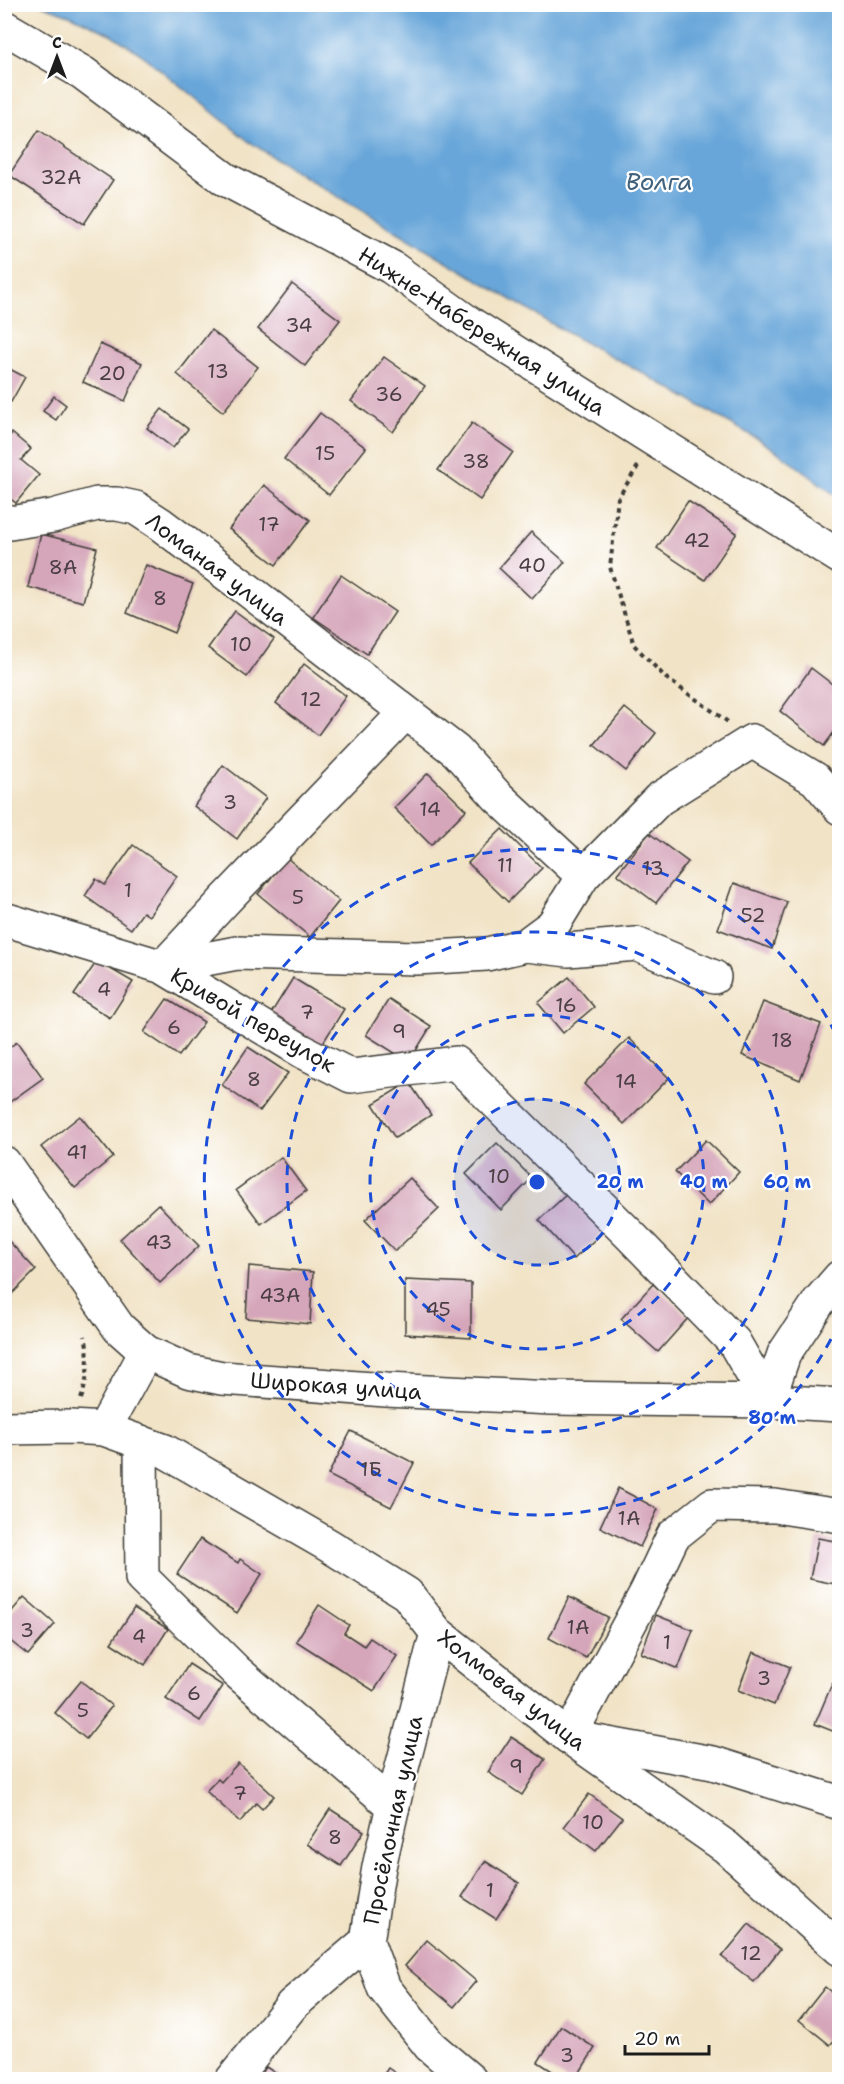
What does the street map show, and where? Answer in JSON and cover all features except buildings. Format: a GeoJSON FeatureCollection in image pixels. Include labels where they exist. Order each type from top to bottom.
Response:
{"type":"FeatureCollection","features":[{"type":"Feature","properties":{"kind":"street","name":"Нижне-Набережная улица"},"geometry":{"type":"LineString","coordinates":[[4,27],[83,73],[225,179],[391,267],[469,323],[654,442],[840,557]]}},
{"type":"Feature","properties":{"kind":"street","name":"Ломаная улица"},"geometry":{"type":"LineString","coordinates":[[4,520],[10,523],[53,516],[98,504],[117,504],[136,508],[221,570],[456,751],[497,796],[583,876]]}},
{"type":"Feature","properties":{"kind":"street"},"geometry":{"type":"LineString","coordinates":[[163,968],[225,899],[405,713]]}},
{"type":"Feature","properties":{"kind":"street"},"geometry":{"type":"LineString","coordinates":[[526,945],[553,925],[583,876],[659,800],[752,741],[814,778],[840,808]]}},
{"type":"Feature","properties":{"kind":"street","name":"Кривой переулок"},"geometry":{"type":"LineString","coordinates":[[4,919],[163,968],[302,1052],[351,1076],[456,1063],[630,1235],[734,1342],[768,1401]]}},
{"type":"Feature","properties":{"kind":"street","name":"Кривой переулок"},"geometry":{"type":"LineString","coordinates":[[163,968],[237,953],[416,958],[487,954],[526,945],[568,950],[636,944],[714,977]]}},
{"type":"Feature","properties":{"kind":"street","name":"Широкая улица"},"geometry":{"type":"LineString","coordinates":[[4,1163],[119,1328],[146,1352],[188,1371],[222,1378],[386,1390],[540,1397],[768,1401],[840,1405]]}},
{"type":"Feature","properties":{"kind":"street"},"geometry":{"type":"LineString","coordinates":[[768,1401],[784,1354],[820,1300],[840,1277]]}},
{"type":"Feature","properties":{"kind":"street"},"geometry":{"type":"LineString","coordinates":[[104,1429],[146,1352]]}},
{"type":"Feature","properties":{"kind":"street","name":"Холмовая улица"},"geometry":{"type":"LineString","coordinates":[[4,1428],[71,1426],[104,1429],[165,1451],[328,1545],[407,1594],[437,1633],[569,1737],[726,1847],[840,1949]]}},
{"type":"Feature","properties":{"kind":"street"},"geometry":{"type":"LineString","coordinates":[[141,1442],[142,1578],[236,1671],[393,1806]]}},
{"type":"Feature","properties":{"kind":"street"},"geometry":{"type":"LineString","coordinates":[[840,1516],[775,1506],[712,1505],[673,1536],[647,1591],[569,1737],[713,1763],[840,1803]]}},
{"type":"Feature","properties":{"kind":"street","name":"Просёлочная улица"},"geometry":{"type":"LineString","coordinates":[[437,1633],[379,1868],[368,1941],[384,1988],[430,2046],[470,2079]]}},
{"type":"Feature","properties":{"kind":"street"},"geometry":{"type":"LineString","coordinates":[[232,2079],[292,2005],[368,1941]]}},
{"type":"Feature","properties":{"kind":"path"},"geometry":{"type":"LineString","coordinates":[[654,442],[618,498],[610,567],[634,645],[666,678],[752,741]]}},
{"type":"Feature","properties":{"kind":"path"},"geometry":{"type":"LineString","coordinates":[[71,1426],[86,1386],[88,1350],[84,1330]]}},
{"type":"Feature","properties":{"kind":"water","name":"Волга"},"geometry":{"type":"Polygon","coordinates":[[[41,5],[839,5],[839,498],[756,438],[569,334],[290,168],[248,141],[141,54],[112,35],[72,16],[41,5]]]}}]}
